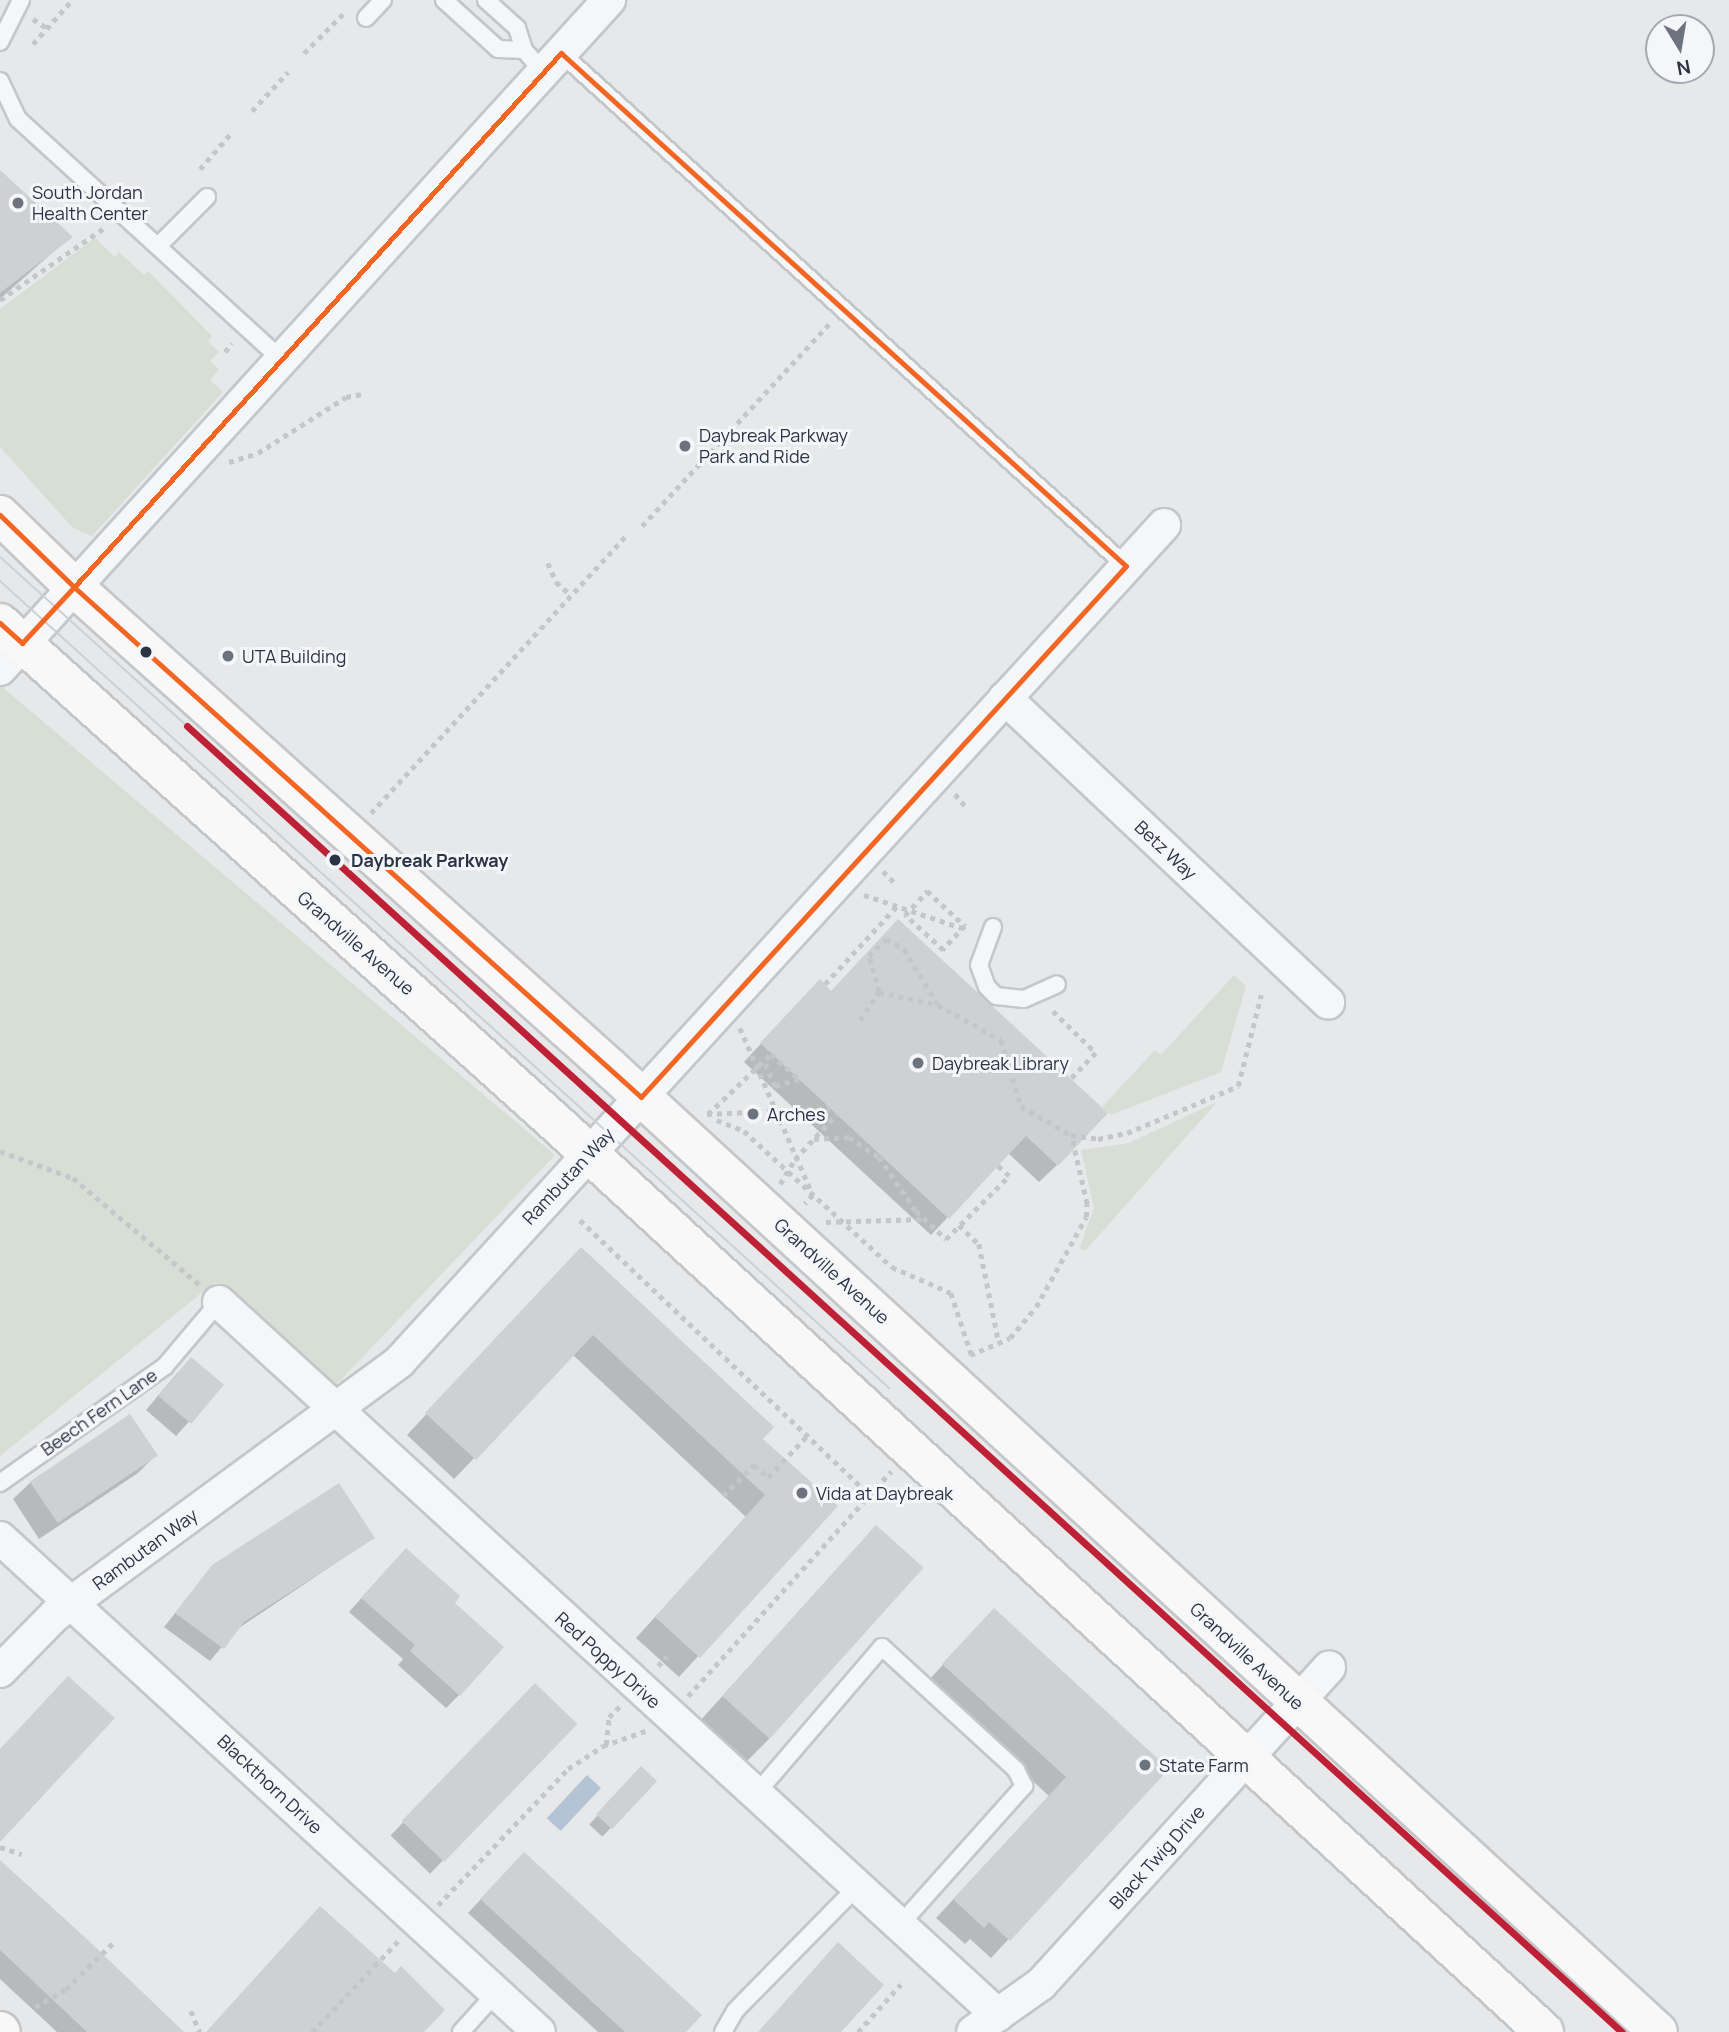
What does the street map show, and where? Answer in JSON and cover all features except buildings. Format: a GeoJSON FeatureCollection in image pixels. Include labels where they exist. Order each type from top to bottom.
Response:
{"type":"FeatureCollection","features":[{"type":"Feature","properties":{"kind":"street"},"geometry":{"type":"LineString","coordinates":[[7,645],[74,587],[282,360],[543,58],[609,0]]}},
{"type":"Feature","properties":{"kind":"street","name":"Grandville Avenue"},"geometry":{"type":"LineString","coordinates":[[0,515],[74,587],[641,1097],[1297,1703],[1658,2032]]}},
{"type":"Feature","properties":{"kind":"street","name":"Rambutan Way"},"geometry":{"type":"LineString","coordinates":[[0,1671],[71,1603],[338,1410],[399,1362],[1164,525]]}},
{"type":"Feature","properties":{"kind":"street","name":"Grandville Avenue"},"geometry":{"type":"LineString","coordinates":[[7,645],[589,1154],[1544,2032]]}},
{"type":"Feature","properties":{"kind":"street","name":"Betz Way"},"geometry":{"type":"LineString","coordinates":[[1005,698],[1328,1002]]}},
{"type":"Feature","properties":{"kind":"street","name":"Red Poppy Drive"},"geometry":{"type":"LineString","coordinates":[[219,1302],[898,1927],[986,2023]]}},
{"type":"Feature","properties":{"kind":"street","name":"Blackthorn Drive"},"geometry":{"type":"LineString","coordinates":[[0,1538],[538,2032]]}},
{"type":"Feature","properties":{"kind":"street","name":"Black Twig Drive"},"geometry":{"type":"LineString","coordinates":[[986,2023],[1041,1984],[1329,1667]]}},
{"type":"Feature","properties":{"kind":"lane"},"geometry":{"type":"LineString","coordinates":[[0,42],[21,0]]}},
{"type":"Feature","properties":{"kind":"lane"},"geometry":{"type":"LineString","coordinates":[[366,18],[383,0]]}},
{"type":"Feature","properties":{"kind":"lane"},"geometry":{"type":"LineString","coordinates":[[444,0],[498,49],[543,58]]}},
{"type":"Feature","properties":{"kind":"lane"},"geometry":{"type":"LineString","coordinates":[[486,0],[517,28],[543,58],[1126,566]]}},
{"type":"Feature","properties":{"kind":"lane"},"geometry":{"type":"LineString","coordinates":[[0,81],[18,120],[159,245],[282,360]]}},
{"type":"Feature","properties":{"kind":"lane"},"geometry":{"type":"LineString","coordinates":[[159,245],[207,197]]}},
{"type":"Feature","properties":{"kind":"lane"},"geometry":{"type":"LineString","coordinates":[[993,927],[979,965],[987,987],[996,996],[1024,999],[1057,984]]}},
{"type":"Feature","properties":{"kind":"lane","name":"Beech Fern Lane"},"geometry":{"type":"LineString","coordinates":[[0,1483],[164,1366],[219,1302]]}},
{"type":"Feature","properties":{"kind":"lane"},"geometry":{"type":"LineString","coordinates":[[755,1795],[882,1647],[1016,1770],[1024,1786],[898,1927]]}},
{"type":"Feature","properties":{"kind":"lane"},"geometry":{"type":"LineString","coordinates":[[723,2032],[730,2026],[735,2011],[856,1888]]}},
{"type":"Feature","properties":{"kind":"lane"},"geometry":{"type":"LineString","coordinates":[[461,2032],[496,1993]]}},
{"type":"Feature","properties":{"kind":"path"},"geometry":{"type":"LineString","coordinates":[[33,44],[72,0]]}},
{"type":"Feature","properties":{"kind":"path"},"geometry":{"type":"LineString","coordinates":[[304,53],[342,14]]}},
{"type":"Feature","properties":{"kind":"path"},"geometry":{"type":"LineString","coordinates":[[29,17],[47,28]]}},
{"type":"Feature","properties":{"kind":"path"},"geometry":{"type":"LineString","coordinates":[[252,111],[288,72]]}},
{"type":"Feature","properties":{"kind":"path"},"geometry":{"type":"LineString","coordinates":[[200,169],[233,131]]}},
{"type":"Feature","properties":{"kind":"path"},"geometry":{"type":"LineString","coordinates":[[0,300],[104,228]]}},
{"type":"Feature","properties":{"kind":"path"},"geometry":{"type":"LineString","coordinates":[[642,526],[831,323]]}},
{"type":"Feature","properties":{"kind":"path"},"geometry":{"type":"LineString","coordinates":[[225,352],[232,343]]}},
{"type":"Feature","properties":{"kind":"path"},"geometry":{"type":"LineString","coordinates":[[225,463],[258,453],[346,397],[362,394]]}},
{"type":"Feature","properties":{"kind":"path"},"geometry":{"type":"LineString","coordinates":[[366,819],[627,535]]}},
{"type":"Feature","properties":{"kind":"path"},"geometry":{"type":"LineString","coordinates":[[548,562],[556,582],[570,594]]}},
{"type":"Feature","properties":{"kind":"path"},"geometry":{"type":"LineString","coordinates":[[954,792],[965,807]]}},
{"type":"Feature","properties":{"kind":"path"},"geometry":{"type":"LineString","coordinates":[[883,870],[895,883]]}},
{"type":"Feature","properties":{"kind":"path"},"geometry":{"type":"LineString","coordinates":[[928,891],[965,926],[962,928],[943,950],[905,915],[928,891]]}},
{"type":"Feature","properties":{"kind":"path"},"geometry":{"type":"LineString","coordinates":[[860,894],[962,928]]}},
{"type":"Feature","properties":{"kind":"path"},"geometry":{"type":"LineString","coordinates":[[824,984],[897,906]]}},
{"type":"Feature","properties":{"kind":"path"},"geometry":{"type":"LineString","coordinates":[[860,1020],[879,992],[869,956],[886,939],[904,949],[938,1004]]}},
{"type":"Feature","properties":{"kind":"path"},"geometry":{"type":"LineString","coordinates":[[879,992],[938,1004],[1001,1040],[1021,1106],[1070,1135],[1098,1139],[1127,1133],[1238,1086],[1261,995]]}},
{"type":"Feature","properties":{"kind":"path"},"geometry":{"type":"LineString","coordinates":[[1059,1004],[1051,1013],[1096,1054],[1071,1079]]}},
{"type":"Feature","properties":{"kind":"path"},"geometry":{"type":"LineString","coordinates":[[740,1027],[795,1159],[813,1195]]}},
{"type":"Feature","properties":{"kind":"path"},"geometry":{"type":"LineString","coordinates":[[708,1114],[756,1064],[771,1054],[799,1079],[775,1087],[764,1061]]}},
{"type":"Feature","properties":{"kind":"path"},"geometry":{"type":"LineString","coordinates":[[830,1108],[702,1114],[744,1131],[892,1267],[950,1293],[974,1362]]}},
{"type":"Feature","properties":{"kind":"path"},"geometry":{"type":"LineString","coordinates":[[775,1190],[790,1173],[795,1159],[837,1114]]}},
{"type":"Feature","properties":{"kind":"path"},"geometry":{"type":"LineString","coordinates":[[963,1358],[1010,1338],[1035,1307],[1086,1217],[1087,1204],[1070,1135]]}},
{"type":"Feature","properties":{"kind":"path"},"geometry":{"type":"LineString","coordinates":[[814,1139],[849,1137],[879,1157],[925,1219],[946,1238],[1009,1175],[998,1166]]}},
{"type":"Feature","properties":{"kind":"path"},"geometry":{"type":"LineString","coordinates":[[0,1152],[73,1178],[219,1302]]}},
{"type":"Feature","properties":{"kind":"path"},"geometry":{"type":"LineString","coordinates":[[822,1222],[925,1219]]}},
{"type":"Feature","properties":{"kind":"path"},"geometry":{"type":"LineString","coordinates":[[580,1220],[870,1495]]}},
{"type":"Feature","properties":{"kind":"path"},"geometry":{"type":"LineString","coordinates":[[959,1225],[979,1244],[999,1343]]}},
{"type":"Feature","properties":{"kind":"path"},"geometry":{"type":"LineString","coordinates":[[723,1496],[754,1465],[768,1477],[807,1436]]}},
{"type":"Feature","properties":{"kind":"path"},"geometry":{"type":"LineString","coordinates":[[682,1702],[892,1471]]}},
{"type":"Feature","properties":{"kind":"path"},"geometry":{"type":"LineString","coordinates":[[606,1745],[609,1717]]}},
{"type":"Feature","properties":{"kind":"path"},"geometry":{"type":"LineString","coordinates":[[312,2032],[419,1922],[490,1855],[568,1769],[606,1745],[649,1729]]}},
{"type":"Feature","properties":{"kind":"path"},"geometry":{"type":"LineString","coordinates":[[0,1847],[22,1854]]}},
{"type":"Feature","properties":{"kind":"path"},"geometry":{"type":"LineString","coordinates":[[34,2007],[66,1989],[115,1941]]}},
{"type":"Feature","properties":{"kind":"path"},"geometry":{"type":"LineString","coordinates":[[858,2032],[901,1984]]}},
{"type":"Feature","properties":{"kind":"path"},"geometry":{"type":"LineString","coordinates":[[191,2011],[200,2032]]}},
{"type":"Feature","properties":{"kind":"shaded area"},"geometry":{"type":"Polygon","coordinates":[[[95,238],[115,257],[119,252],[144,275],[148,271],[212,336],[208,342],[219,352],[210,361],[219,370],[210,380],[223,392],[92,536],[73,528],[0,447],[0,309],[95,238]]]}},
{"type":"Feature","properties":{"kind":"shaded area"},"geometry":{"type":"Polygon","coordinates":[[[0,685],[555,1155],[336,1385],[215,1282],[0,1456],[0,685]]]}},
{"type":"Feature","properties":{"kind":"shaded area"},"geometry":{"type":"Polygon","coordinates":[[[1234,975],[1246,986],[1221,1072],[1111,1115],[1102,1107],[1155,1050],[1161,1055],[1234,975]]]}},
{"type":"Feature","properties":{"kind":"shaded area"},"geometry":{"type":"Polygon","coordinates":[[[1217,1102],[1086,1250],[1079,1249],[1094,1208],[1081,1150],[1129,1143],[1217,1102]]]}},
{"type":"Feature","properties":{"kind":"water"},"geometry":{"type":"Polygon","coordinates":[[[587,1775],[601,1788],[561,1831],[547,1818],[587,1775]]]}},
{"type":"Feature","properties":{"kind":"tram line"},"geometry":{"type":"LineString","coordinates":[[0,557],[187,726]]}},
{"type":"Feature","properties":{"kind":"tram line"},"geometry":{"type":"LineString","coordinates":[[0,581],[889,1388]]}},
{"type":"Feature","properties":{"kind":"transit line"},"geometry":{"type":"LineString","coordinates":[[561,53],[1126,566],[641,1097],[74,587],[561,53]]}},
{"type":"Feature","properties":{"kind":"transit line"},"geometry":{"type":"LineString","coordinates":[[0,515],[74,587]]}},
{"type":"Feature","properties":{"kind":"transit line"},"geometry":{"type":"LineString","coordinates":[[0,623],[22,643],[74,587]]}},
{"type":"Feature","properties":{"kind":"transit line"},"geometry":{"type":"LineString","coordinates":[[187,726],[1622,2032]]}},
{"type":"Feature","properties":{"kind":"place","name":"South Jordan Health Center"},"geometry":{"type":"Point","coordinates":[18,203]}},
{"type":"Feature","properties":{"kind":"place","name":"Daybreak Parkway Park and Ride"},"geometry":{"type":"Point","coordinates":[685,446]}},
{"type":"Feature","properties":{"kind":"place","name":"UTA Building"},"geometry":{"type":"Point","coordinates":[228,656]}},
{"type":"Feature","properties":{"kind":"place","name":"Daybreak Parkway"},"geometry":{"type":"Point","coordinates":[335,860]}},
{"type":"Feature","properties":{"kind":"place","name":"Daybreak Library"},"geometry":{"type":"Point","coordinates":[918,1063]}},
{"type":"Feature","properties":{"kind":"place","name":"Arches"},"geometry":{"type":"Point","coordinates":[753,1114]}},
{"type":"Feature","properties":{"kind":"place","name":"Vida at Daybreak"},"geometry":{"type":"Point","coordinates":[802,1493]}},
{"type":"Feature","properties":{"kind":"place","name":"State Farm"},"geometry":{"type":"Point","coordinates":[1145,1765]}}]}
